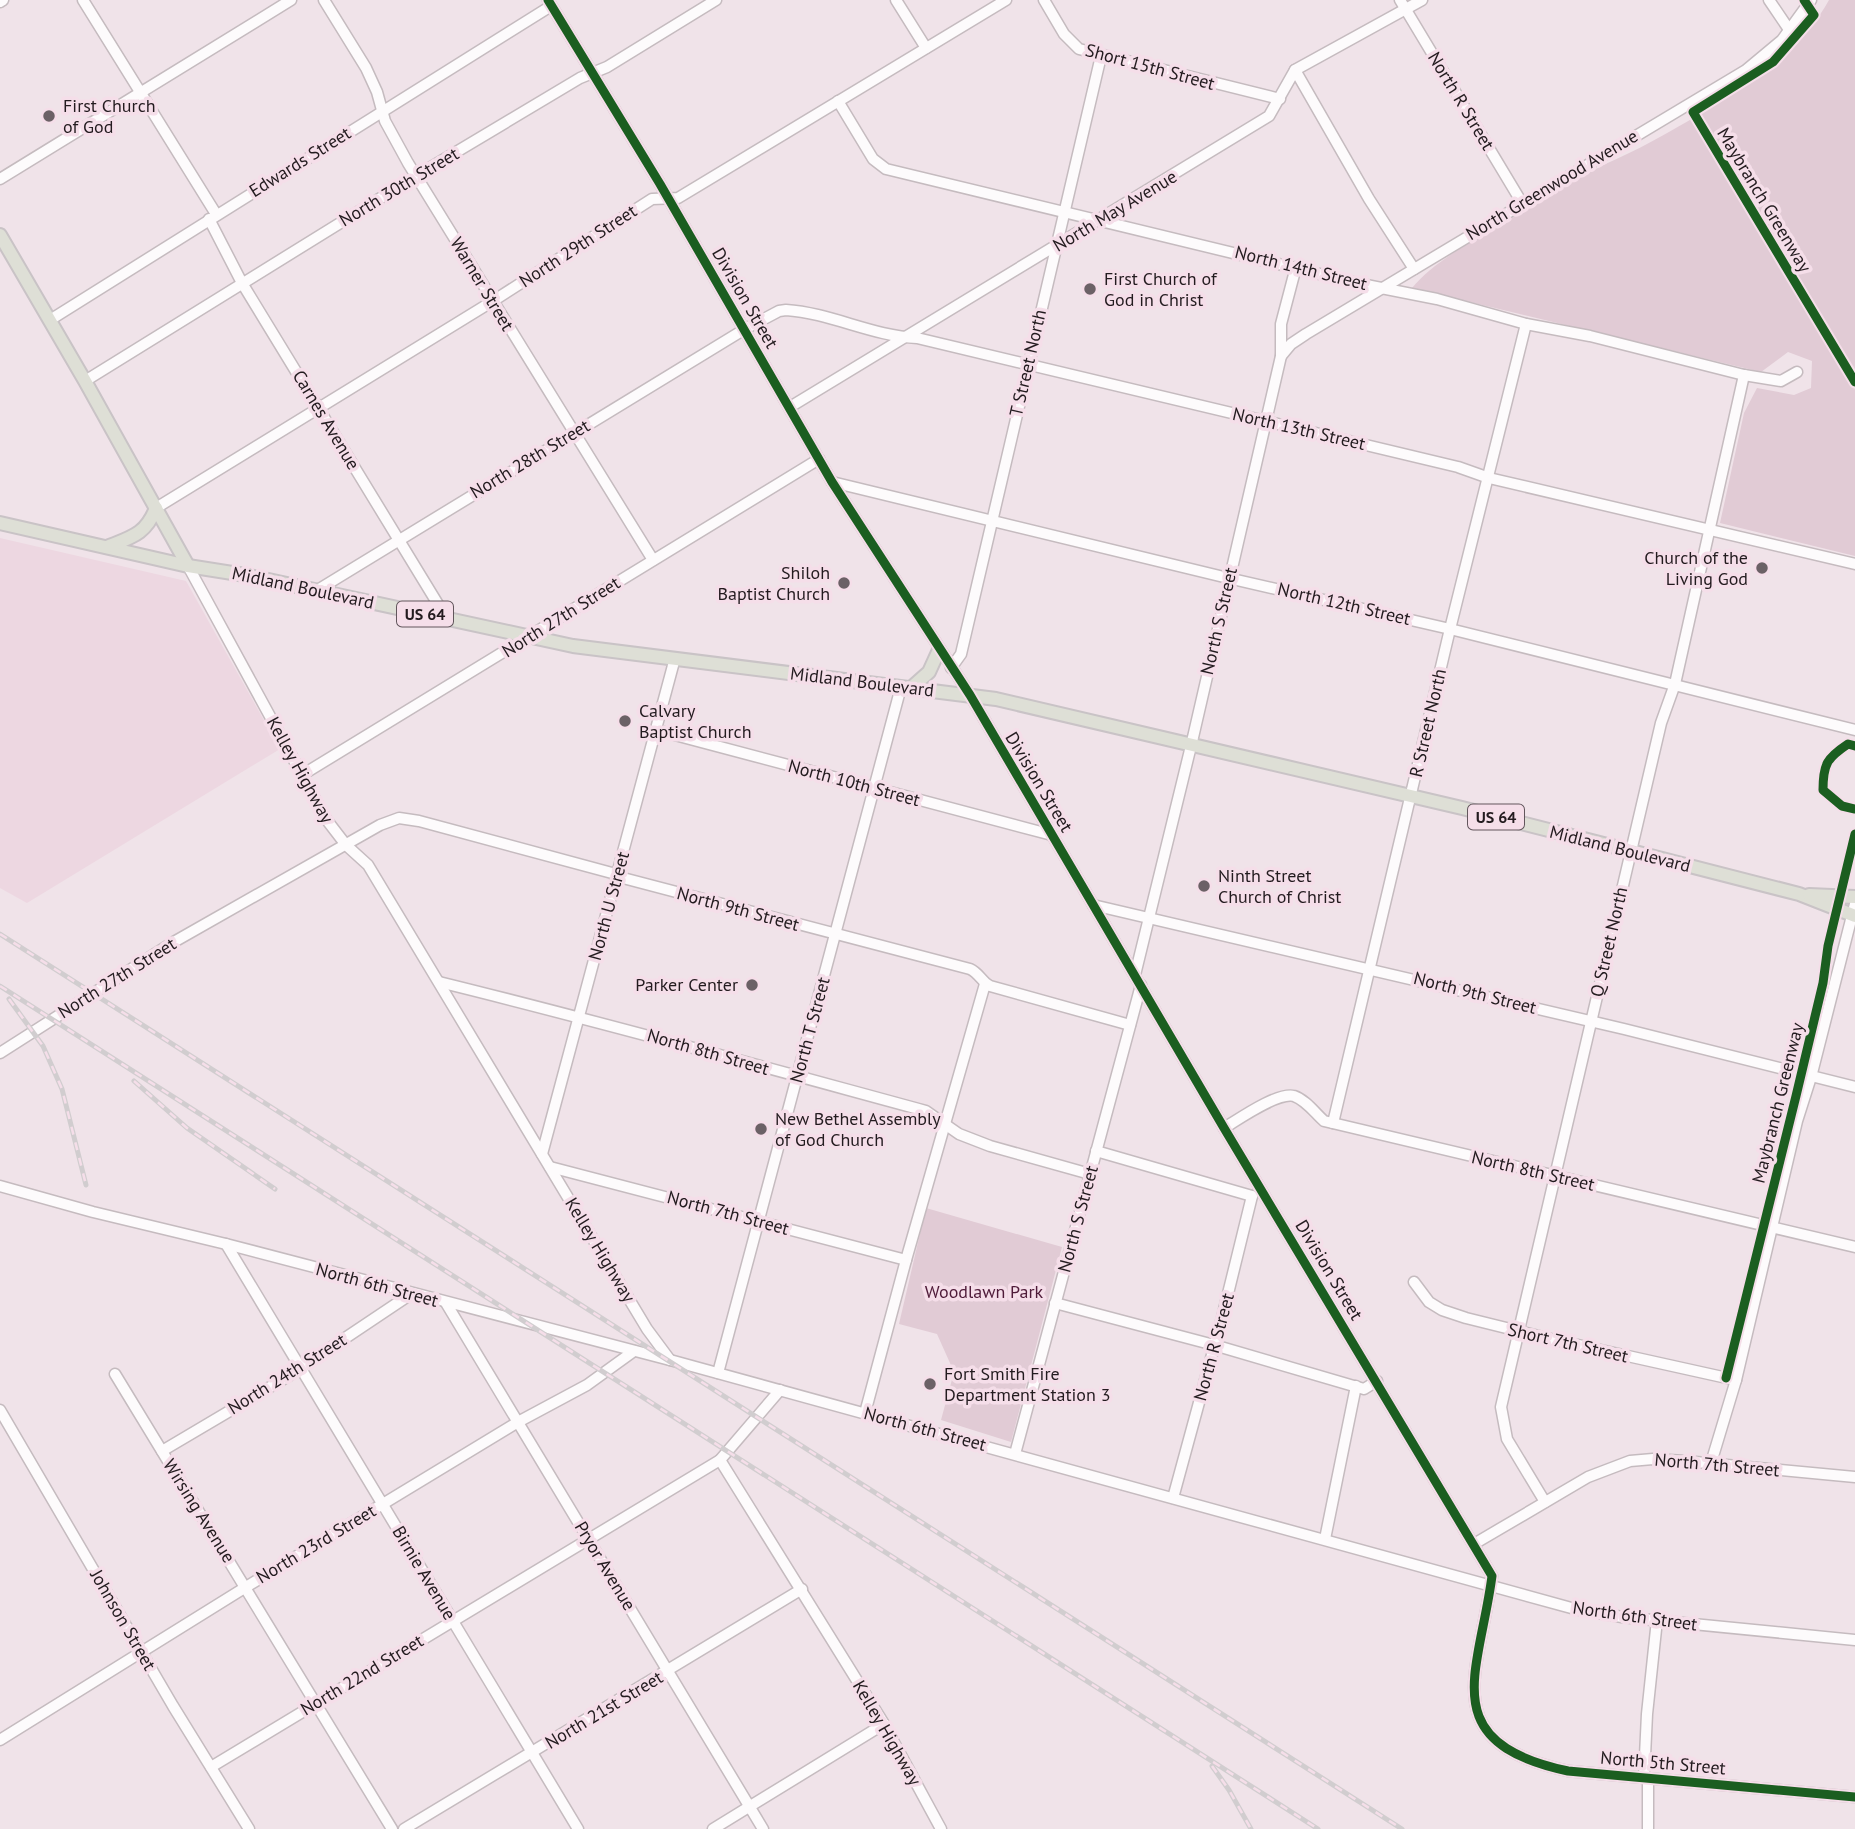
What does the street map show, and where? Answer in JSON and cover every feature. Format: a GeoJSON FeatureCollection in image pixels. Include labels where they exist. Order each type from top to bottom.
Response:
{"type":"FeatureCollection","features":[{"type":"Feature","properties":{"kind":"main road","name":"Kelley Highway"},"geometry":{"type":"LineString","coordinates":[[0,235],[188,566]]}},
{"type":"Feature","properties":{"kind":"main road"},"geometry":{"type":"LineString","coordinates":[[107,547],[142,531],[150,523],[156,508]]}},
{"type":"Feature","properties":{"kind":"main road","name":"Midland Boulevard"},"geometry":{"type":"LineString","coordinates":[[0,523],[188,566],[245,575],[573,646],[996,699],[1410,798],[1462,808],[1799,894],[1854,912]]}},
{"type":"Feature","properties":{"kind":"main road"},"geometry":{"type":"LineString","coordinates":[[906,687],[929,672],[939,650]]}},
{"type":"Feature","properties":{"kind":"main road","name":"Midland Boulevard"},"geometry":{"type":"LineString","coordinates":[[1799,894],[1855,897]]}},
{"type":"Feature","properties":{"kind":"street","name":"Carnes Avenue"},"geometry":{"type":"LineString","coordinates":[[83,0],[213,216],[242,284],[447,619]]}},
{"type":"Feature","properties":{"kind":"street"},"geometry":{"type":"LineString","coordinates":[[0,179],[291,0]]}},
{"type":"Feature","properties":{"kind":"street","name":"Warner Street"},"geometry":{"type":"LineString","coordinates":[[324,0],[366,68],[385,121],[416,176],[653,560]]}},
{"type":"Feature","properties":{"kind":"street","name":"North 30th Street"},"geometry":{"type":"LineString","coordinates":[[85,381],[416,176],[591,72],[607,67],[716,0]]}},
{"type":"Feature","properties":{"kind":"street"},"geometry":{"type":"LineString","coordinates":[[897,0],[926,48]]}},
{"type":"Feature","properties":{"kind":"street","name":"North 29th Street"},"geometry":{"type":"LineString","coordinates":[[156,508],[494,301],[652,199],[678,198],[1006,0]]}},
{"type":"Feature","properties":{"kind":"street","name":"Short 15th Street"},"geometry":{"type":"LineString","coordinates":[[1044,0],[1072,43],[1079,49],[1280,99]]}},
{"type":"Feature","properties":{"kind":"street"},"geometry":{"type":"LineString","coordinates":[[1413,269],[1369,199],[1295,70],[1403,5],[1422,0]]}},
{"type":"Feature","properties":{"kind":"street"},"geometry":{"type":"LineString","coordinates":[[1769,0],[1790,32]]}},
{"type":"Feature","properties":{"kind":"street","name":"North Greenwood Avenue"},"geometry":{"type":"LineString","coordinates":[[1281,356],[1306,334],[1746,70],[1790,32],[1811,0]]}},
{"type":"Feature","properties":{"kind":"street","name":"Edwards Street"},"geometry":{"type":"LineString","coordinates":[[50,320],[550,3]]}},
{"type":"Feature","properties":{"kind":"street","name":"Division Street"},"geometry":{"type":"LineString","coordinates":[[550,3],[745,329],[832,482],[970,695],[1224,1128],[1474,1544],[1492,1576],[1491,1586]]}},
{"type":"Feature","properties":{"kind":"street","name":"North R Street"},"geometry":{"type":"LineString","coordinates":[[1403,5],[1522,203]]}},
{"type":"Feature","properties":{"kind":"street","name":"T Street North"},"geometry":{"type":"LineString","coordinates":[[951,668],[961,654],[1101,56]]}},
{"type":"Feature","properties":{"kind":"street","name":"North May Avenue"},"geometry":{"type":"LineString","coordinates":[[790,407],[1269,116],[1295,70]]}},
{"type":"Feature","properties":{"kind":"street","name":"North 14th Street"},"geometry":{"type":"LineString","coordinates":[[838,101],[879,165],[1744,375],[1781,381],[1797,372]]}},
{"type":"Feature","properties":{"kind":"street","name":"North S Street"},"geometry":{"type":"LineString","coordinates":[[1015,1454],[1130,1025],[1149,916],[1281,356],[1281,324],[1296,267]]}},
{"type":"Feature","properties":{"kind":"street","name":"North 13th Street"},"geometry":{"type":"LineString","coordinates":[[745,329],[786,310],[866,328],[892,337],[917,338],[1458,467],[1489,478],[1855,564]]}},
{"type":"Feature","properties":{"kind":"street","name":"R Street North"},"geometry":{"type":"LineString","coordinates":[[1333,1123],[1450,629],[1526,324]]}},
{"type":"Feature","properties":{"kind":"street","name":"North 28th Street"},"geometry":{"type":"LineString","coordinates":[[316,591],[745,329]]}},
{"type":"Feature","properties":{"kind":"street","name":"Q Street North"},"geometry":{"type":"LineString","coordinates":[[1545,1502],[1507,1439],[1501,1412],[1661,723],[1675,684],[1744,375]]}},
{"type":"Feature","properties":{"kind":"street","name":"North 27th Street"},"geometry":{"type":"LineString","coordinates":[[302,775],[820,459]]}},
{"type":"Feature","properties":{"kind":"street","name":"North 12th Street"},"geometry":{"type":"LineString","coordinates":[[832,482],[1450,629],[1855,730]]}},
{"type":"Feature","properties":{"kind":"street","name":"Kelley Highway"},"geometry":{"type":"LineString","coordinates":[[188,566],[326,819],[346,845],[368,865],[647,1329],[670,1360]]}},
{"type":"Feature","properties":{"kind":"street","name":"North U Street"},"geometry":{"type":"LineString","coordinates":[[542,1154],[675,659]]}},
{"type":"Feature","properties":{"kind":"street","name":"North T Street"},"geometry":{"type":"LineString","coordinates":[[718,1373],[875,789],[906,687]]}},
{"type":"Feature","properties":{"kind":"street","name":"North 10th Street"},"geometry":{"type":"LineString","coordinates":[[656,730],[1052,835]]}},
{"type":"Feature","properties":{"kind":"street","name":"North 9th Street"},"geometry":{"type":"LineString","coordinates":[[346,845],[390,820],[405,818],[971,969],[977,972],[985,984],[1130,1025]]}},
{"type":"Feature","properties":{"kind":"street","name":"North 27th Street"},"geometry":{"type":"LineString","coordinates":[[0,1053],[172,943],[346,845]]}},
{"type":"Feature","properties":{"kind":"street","name":"North 9th Street"},"geometry":{"type":"LineString","coordinates":[[1093,905],[1370,968],[1855,1087]]}},
{"type":"Feature","properties":{"kind":"street"},"geometry":{"type":"LineString","coordinates":[[1711,1464],[1735,1380],[1797,1121],[1854,912]]}},
{"type":"Feature","properties":{"kind":"street","name":"North 8th Street"},"geometry":{"type":"LineString","coordinates":[[439,982],[926,1111],[959,1134],[990,1146],[1090,1174]]}},
{"type":"Feature","properties":{"kind":"street"},"geometry":{"type":"LineString","coordinates":[[865,1413],[985,984]]}},
{"type":"Feature","properties":{"kind":"street","name":"North 8th Street"},"geometry":{"type":"LineString","coordinates":[[1224,1128],[1271,1101],[1291,1096],[1303,1101],[1324,1121],[1855,1247]]}},
{"type":"Feature","properties":{"kind":"street"},"geometry":{"type":"LineString","coordinates":[[1096,1152],[1252,1196],[1262,1190]]}},
{"type":"Feature","properties":{"kind":"street","name":"North 7th Street"},"geometry":{"type":"LineString","coordinates":[[550,1167],[906,1260]]}},
{"type":"Feature","properties":{"kind":"street","name":"North 6th Street"},"geometry":{"type":"LineString","coordinates":[[0,1186],[670,1360],[1597,1614],[1855,1640]]}},
{"type":"Feature","properties":{"kind":"street","name":"North R Street"},"geometry":{"type":"LineString","coordinates":[[1173,1498],[1252,1196]]}},
{"type":"Feature","properties":{"kind":"street","name":"Birnie Avenue"},"geometry":{"type":"LineString","coordinates":[[226,1244],[578,1829]]}},
{"type":"Feature","properties":{"kind":"street","name":"Short 7th Street"},"geometry":{"type":"LineString","coordinates":[[1414,1282],[1429,1302],[1442,1310],[1518,1331],[1735,1380]]}},
{"type":"Feature","properties":{"kind":"street","name":"North 24th Street"},"geometry":{"type":"LineString","coordinates":[[162,1451],[300,1368],[411,1294]]}},
{"type":"Feature","properties":{"kind":"street","name":"Pryor Avenue"},"geometry":{"type":"LineString","coordinates":[[446,1303],[763,1829]]}},
{"type":"Feature","properties":{"kind":"street"},"geometry":{"type":"LineString","coordinates":[[1055,1303],[1214,1345],[1364,1389],[1377,1381]]}},
{"type":"Feature","properties":{"kind":"street","name":"North 23rd Street"},"geometry":{"type":"LineString","coordinates":[[0,1740],[382,1504],[518,1422],[587,1385],[634,1351]]}},
{"type":"Feature","properties":{"kind":"street","name":"Wirsing Avenue"},"geometry":{"type":"LineString","coordinates":[[115,1374],[392,1829]]}},
{"type":"Feature","properties":{"kind":"street"},"geometry":{"type":"LineString","coordinates":[[1325,1539],[1356,1386]]}},
{"type":"Feature","properties":{"kind":"street","name":"North 22nd Street"},"geometry":{"type":"LineString","coordinates":[[211,1767],[720,1460],[780,1390]]}},
{"type":"Feature","properties":{"kind":"street","name":"Johnson Street"},"geometry":{"type":"LineString","coordinates":[[0,1410],[249,1829]]}},
{"type":"Feature","properties":{"kind":"street","name":"North 7th Street"},"geometry":{"type":"LineString","coordinates":[[1474,1544],[1588,1477],[1630,1461],[1653,1459],[1855,1477]]}},
{"type":"Feature","properties":{"kind":"street","name":"Kelley Highway"},"geometry":{"type":"LineString","coordinates":[[720,1460],[884,1724],[941,1829]]}},
{"type":"Feature","properties":{"kind":"street","name":"North 5th Street"},"geometry":{"type":"LineString","coordinates":[[1491,1586],[1473,1677],[1473,1693],[1483,1724],[1506,1748],[1540,1764],[1568,1770],[1855,1797]]}},
{"type":"Feature","properties":{"kind":"street","name":"North 21st Street"},"geometry":{"type":"LineString","coordinates":[[404,1829],[802,1589]]}},
{"type":"Feature","properties":{"kind":"street"},"geometry":{"type":"LineString","coordinates":[[1648,1829],[1647,1714],[1657,1620]]}},
{"type":"Feature","properties":{"kind":"street"},"geometry":{"type":"LineString","coordinates":[[713,1829],[884,1724]]}},
{"type":"Feature","properties":{"kind":"shaded area"},"geometry":{"type":"Polygon","coordinates":[[[0,538],[186,581],[280,749],[27,903],[0,888],[0,538]]]}},
{"type":"Feature","properties":{"kind":"green space"},"geometry":{"type":"Polygon","coordinates":[[[1829,0],[1855,0],[1855,556],[1720,523],[1744,413],[1757,388],[1794,395],[1811,388],[1812,361],[1788,352],[1761,372],[1412,288],[1432,269],[1469,243],[1722,100],[1773,63],[1795,43],[1829,0]]]}},
{"type":"Feature","properties":{"kind":"green space","name":"Woodlawn Park"},"geometry":{"type":"Polygon","coordinates":[[[926,1208],[1062,1247],[1011,1442],[941,1420],[954,1372],[937,1334],[899,1324],[926,1208]]]}},
{"type":"Feature","properties":{"kind":"railway"},"geometry":{"type":"LineString","coordinates":[[0,934],[1402,1829]]}},
{"type":"Feature","properties":{"kind":"railway"},"geometry":{"type":"LineString","coordinates":[[0,986],[1318,1829]]}},
{"type":"Feature","properties":{"kind":"railway"},"geometry":{"type":"LineString","coordinates":[[9,999],[43,1046],[62,1089],[86,1185]]}},
{"type":"Feature","properties":{"kind":"railway"},"geometry":{"type":"LineString","coordinates":[[134,1081],[187,1128],[275,1189]]}},
{"type":"Feature","properties":{"kind":"railway"},"geometry":{"type":"LineString","coordinates":[[1212,1766],[1251,1829]]}},
{"type":"Feature","properties":{"kind":"cycle path"},"geometry":{"type":"LineString","coordinates":[[548,0],[660,184],[832,482],[970,695],[1224,1128],[1492,1576],[1475,1673],[1475,1699],[1482,1722],[1498,1742],[1526,1758],[1568,1771],[1855,1797]]}},
{"type":"Feature","properties":{"kind":"cycle path","name":"Maybranch Greenway"},"geometry":{"type":"LineString","coordinates":[[1804,0],[1814,15],[1773,62],[1693,112],[1855,382]]}},
{"type":"Feature","properties":{"kind":"cycle path"},"geometry":{"type":"LineString","coordinates":[[1855,746],[1848,744],[1831,758],[1825,768],[1823,790],[1842,806],[1855,809]]}},
{"type":"Feature","properties":{"kind":"cycle path","name":"Maybranch Greenway"},"geometry":{"type":"LineString","coordinates":[[1726,1378],[1823,983],[1828,946],[1855,834]]}},
{"type":"Feature","properties":{"kind":"place","name":"First Church of God"},"geometry":{"type":"Point","coordinates":[49,116]}},
{"type":"Feature","properties":{"kind":"place","name":"First Church of God in Christ"},"geometry":{"type":"Point","coordinates":[1090,289]}},
{"type":"Feature","properties":{"kind":"place","name":"Church of the Living God"},"geometry":{"type":"Point","coordinates":[1762,568]}},
{"type":"Feature","properties":{"kind":"place","name":"Shiloh Baptist Church"},"geometry":{"type":"Point","coordinates":[844,583]}},
{"type":"Feature","properties":{"kind":"place","name":"Calvary Baptist Church"},"geometry":{"type":"Point","coordinates":[625,721]}},
{"type":"Feature","properties":{"kind":"place","name":"Ninth Street Church of Christ"},"geometry":{"type":"Point","coordinates":[1204,886]}},
{"type":"Feature","properties":{"kind":"place","name":"Parker Center"},"geometry":{"type":"Point","coordinates":[752,985]}},
{"type":"Feature","properties":{"kind":"place","name":"New Bethel Assembly of God Church"},"geometry":{"type":"Point","coordinates":[761,1129]}},
{"type":"Feature","properties":{"kind":"place","name":"Fort Smith Fire Department Station 3"},"geometry":{"type":"Point","coordinates":[930,1384]}}]}
